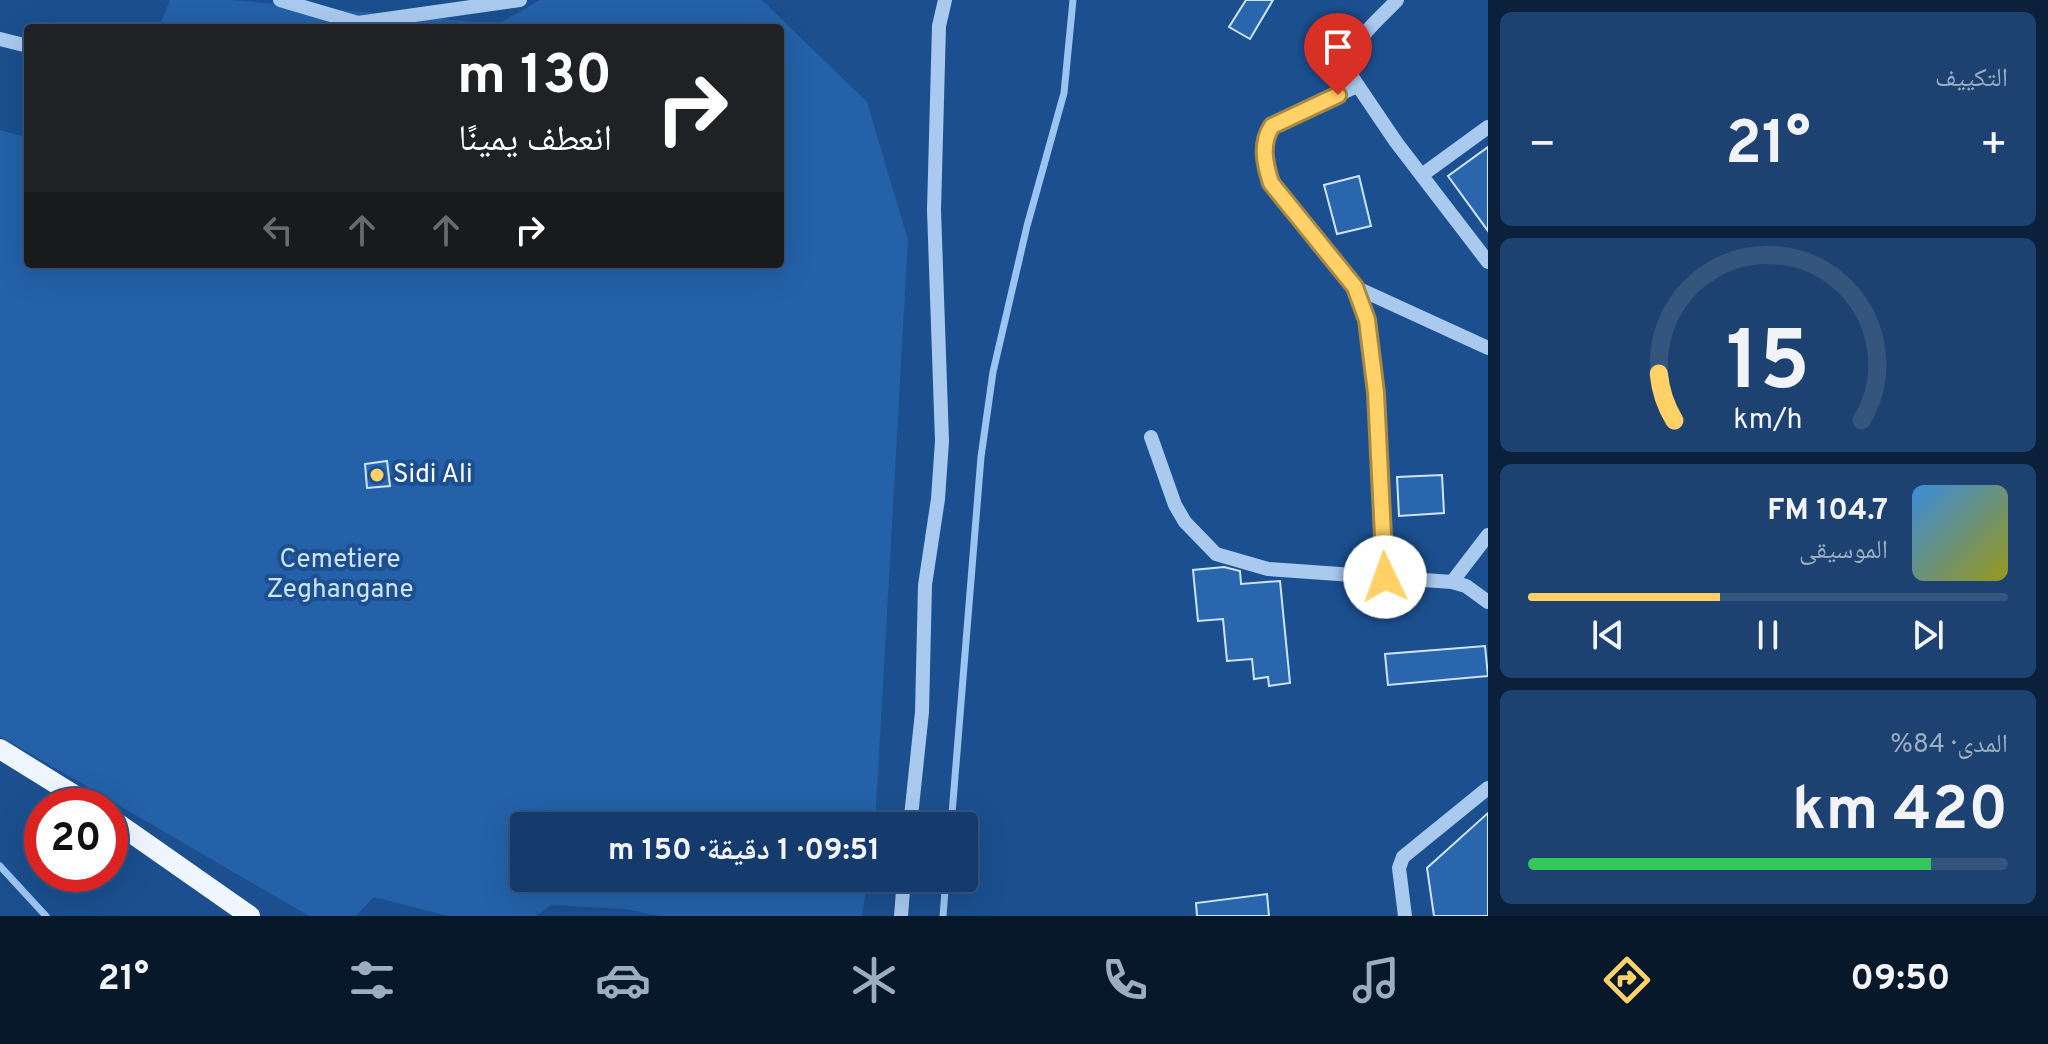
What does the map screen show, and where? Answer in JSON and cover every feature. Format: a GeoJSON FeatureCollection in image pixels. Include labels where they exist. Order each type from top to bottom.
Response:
{"type":"FeatureCollection","features":[{"type":"Feature","properties":{"kind":"main road"},"geometry":{"type":"LineString","coordinates":[[0,749],[63,788]]}},
{"type":"Feature","properties":{"kind":"main road"},"geometry":{"type":"LineString","coordinates":[[128,831],[250,916]]}},
{"type":"Feature","properties":{"kind":"street"},"geometry":{"type":"LineString","coordinates":[[280,0],[358,23],[520,0]]}},
{"type":"Feature","properties":{"kind":"street"},"geometry":{"type":"LineString","coordinates":[[911,812],[922,712],[925,585],[938,499],[942,441],[934,210],[939,26],[945,0]]}},
{"type":"Feature","properties":{"kind":"street"},"geometry":{"type":"LineString","coordinates":[[1397,0],[1350,54],[1348,66],[1357,86],[1488,262]]}},
{"type":"Feature","properties":{"kind":"street"},"geometry":{"type":"LineString","coordinates":[[0,39],[24,45]]}},
{"type":"Feature","properties":{"kind":"street"},"geometry":{"type":"LineString","coordinates":[[1357,86],[1272,126],[1264,145],[1271,183],[1355,287],[1367,320],[1376,393],[1385,577]]}},
{"type":"Feature","properties":{"kind":"street"},"geometry":{"type":"LineString","coordinates":[[1422,175],[1488,127]]}},
{"type":"Feature","properties":{"kind":"street"},"geometry":{"type":"LineString","coordinates":[[1355,287],[1488,348]]}},
{"type":"Feature","properties":{"kind":"street"},"geometry":{"type":"LineString","coordinates":[[1151,437],[1175,505],[1185,522],[1216,554],[1268,569],[1452,582],[1466,586],[1488,602]]}},
{"type":"Feature","properties":{"kind":"street"},"geometry":{"type":"LineString","coordinates":[[1452,582],[1488,535]]}},
{"type":"Feature","properties":{"kind":"street"},"geometry":{"type":"LineString","coordinates":[[1405,916],[1399,870],[1403,857],[1488,788]]}},
{"type":"Feature","properties":{"kind":"street"},"geometry":{"type":"LineString","coordinates":[[901,916],[903,892]]}},
{"type":"Feature","properties":{"kind":"green space","name":"Cemetiere Zeghangane"},"geometry":{"type":"Polygon","coordinates":[[[170,0],[233,0],[498,24],[161,24],[170,0]]]}},
{"type":"Feature","properties":{"kind":"green space","name":"Cemetiere Zeghangane"},"geometry":{"type":"Polygon","coordinates":[[[540,0],[762,0],[867,102],[908,240],[876,812],[510,812],[510,892],[866,892],[862,916],[660,916],[625,909],[551,905],[536,916],[448,916],[374,897],[356,916],[309,916],[128,811],[128,788],[89,788],[0,736],[0,130],[24,137],[24,268],[784,268],[784,24],[498,24],[540,0]]]}},
{"type":"Feature","properties":{"kind":"building"},"geometry":{"type":"Polygon","coordinates":[[[1246,0],[1273,0],[1250,39],[1229,27],[1246,0]]]}},
{"type":"Feature","properties":{"kind":"building"},"geometry":{"type":"Polygon","coordinates":[[[1488,147],[1488,231],[1448,176],[1488,147]]]}},
{"type":"Feature","properties":{"kind":"building"},"geometry":{"type":"Polygon","coordinates":[[[1359,176],[1371,226],[1337,234],[1324,185],[1359,176]]]}},
{"type":"Feature","properties":{"kind":"building","name":"Sidi Ali"},"geometry":{"type":"Polygon","coordinates":[[[387,461],[390,486],[367,488],[365,464],[387,461]]]}},
{"type":"Feature","properties":{"kind":"building"},"geometry":{"type":"Polygon","coordinates":[[[1442,475],[1444,513],[1399,516],[1397,477],[1442,475]]]}},
{"type":"Feature","properties":{"kind":"building"},"geometry":{"type":"Polygon","coordinates":[[[1224,567],[1240,571],[1241,584],[1280,581],[1290,683],[1269,686],[1268,677],[1254,679],[1252,659],[1227,661],[1223,619],[1198,621],[1193,570],[1224,567]]]}},
{"type":"Feature","properties":{"kind":"building"},"geometry":{"type":"Polygon","coordinates":[[[1485,646],[1488,676],[1388,685],[1385,654],[1485,646]]]}},
{"type":"Feature","properties":{"kind":"building"},"geometry":{"type":"Polygon","coordinates":[[[1488,813],[1488,916],[1434,916],[1427,868],[1488,813]]]}},
{"type":"Feature","properties":{"kind":"building"},"geometry":{"type":"Polygon","coordinates":[[[1267,894],[1269,916],[1197,916],[1196,903],[1267,894]]]}},
{"type":"Feature","properties":{"kind":"waterway"},"geometry":{"type":"LineString","coordinates":[[952,812],[981,457],[993,372],[1027,226],[1064,93],[1073,0]]}},
{"type":"Feature","properties":{"kind":"waterway"},"geometry":{"type":"LineString","coordinates":[[0,866],[46,916]]}},
{"type":"Feature","properties":{"kind":"waterway"},"geometry":{"type":"LineString","coordinates":[[943,916],[945,892]]}},
{"type":"Feature","properties":{"kind":"place","name":"Sidi Ali"},"geometry":{"type":"Point","coordinates":[377,475]}},
{"type":"Feature","properties":{"kind":"route"},"geometry":{"type":"LineString","coordinates":[[1338,95],[1272,126],[1264,145],[1266,167],[1271,183],[1355,287],[1367,320],[1376,393],[1385,577]]}}]}
